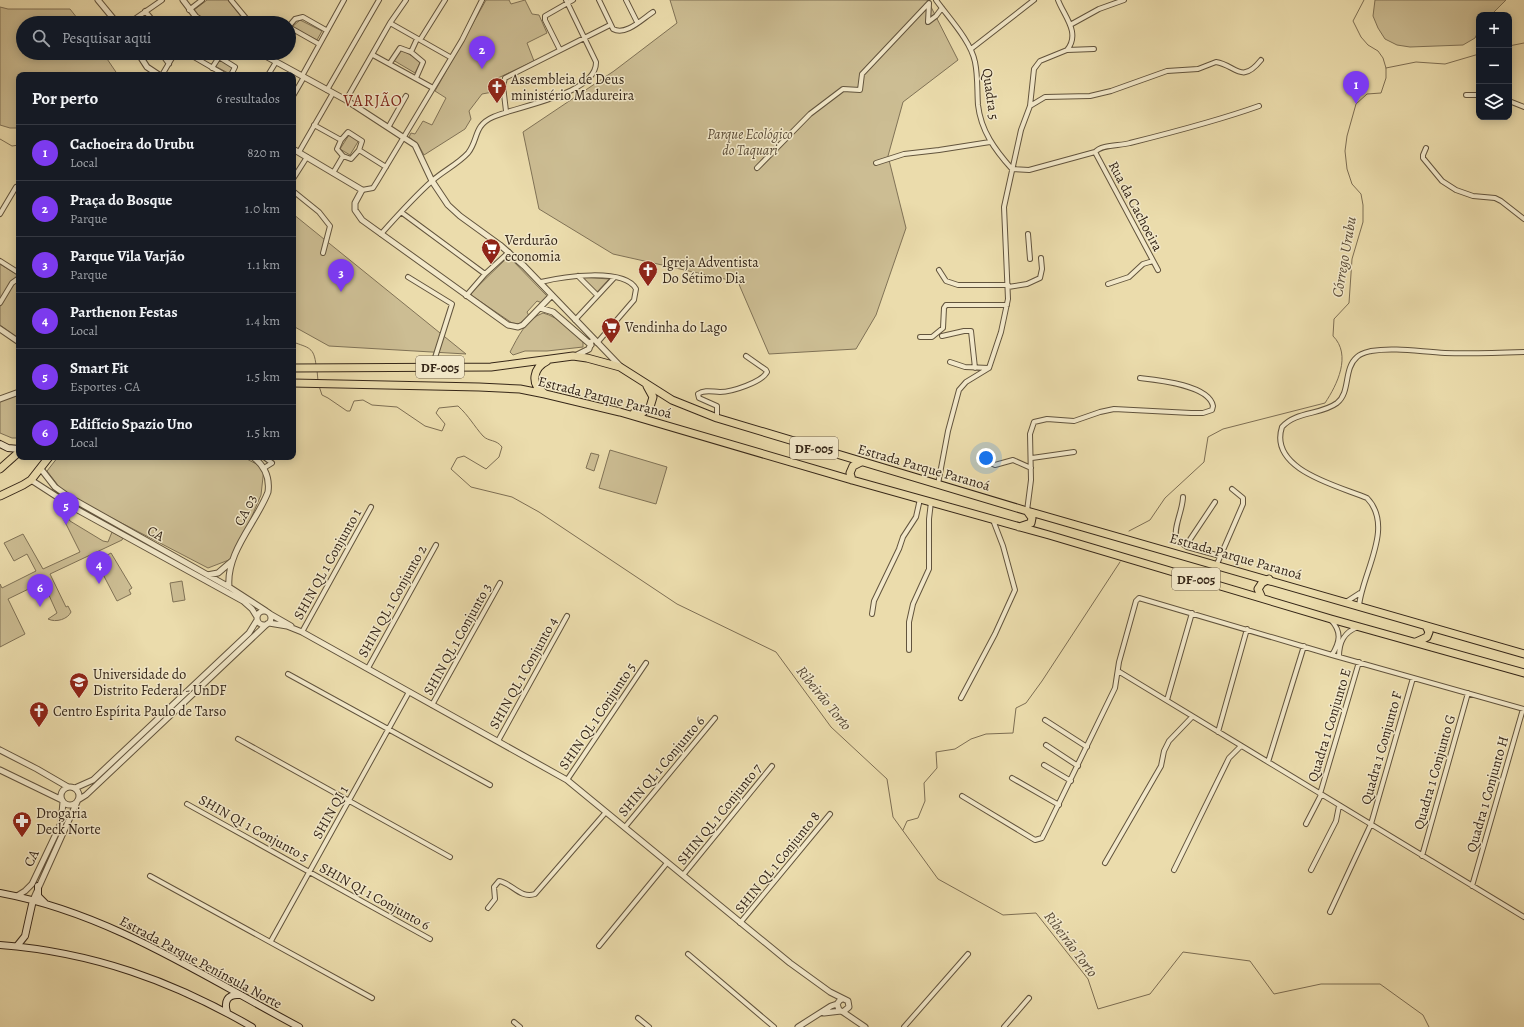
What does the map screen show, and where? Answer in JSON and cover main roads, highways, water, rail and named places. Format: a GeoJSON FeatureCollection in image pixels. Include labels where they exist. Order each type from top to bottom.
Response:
{"type":"FeatureCollection","features":[{"type":"Feature","properties":{"kind":"main road","name":"Estrada Parque Paranoá"},"geometry":{"type":"LineString","coordinates":[[296,368],[491,367],[573,356],[600,360],[620,367],[672,400],[717,418],[1028,511],[1217,564],[1524,654]]}},
{"type":"Feature","properties":{"kind":"main road"},"geometry":{"type":"LineString","coordinates":[[545,394],[538,388],[534,375],[539,366],[551,359]]}},
{"type":"Feature","properties":{"kind":"main road"},"geometry":{"type":"LineString","coordinates":[[620,412],[642,413],[650,407],[653,397],[642,381]]}},
{"type":"Feature","properties":{"kind":"main road","name":"Estrada Parque Paranoá"},"geometry":{"type":"LineString","coordinates":[[296,383],[515,389],[545,394],[620,412],[1110,553],[1358,627],[1524,673]]}},
{"type":"Feature","properties":{"kind":"main road"},"geometry":{"type":"LineString","coordinates":[[0,444],[8,448],[16,449]]}},
{"type":"Feature","properties":{"kind":"main road"},"geometry":{"type":"LineString","coordinates":[[0,469],[16,453]]}},
{"type":"Feature","properties":{"kind":"main road"},"geometry":{"type":"LineString","coordinates":[[2,493],[23,485],[31,480],[47,460]]}},
{"type":"Feature","properties":{"kind":"main road"},"geometry":{"type":"LineString","coordinates":[[852,480],[850,473],[852,466],[861,462]]}},
{"type":"Feature","properties":{"kind":"main road"},"geometry":{"type":"LineString","coordinates":[[1019,527],[1030,523],[1032,518],[1028,511]]}},
{"type":"Feature","properties":{"kind":"main road"},"geometry":{"type":"LineString","coordinates":[[1262,598],[1258,589],[1262,582],[1269,579]]}},
{"type":"Feature","properties":{"kind":"main road"},"geometry":{"type":"LineString","coordinates":[[1414,642],[1424,640],[1427,637],[1429,632],[1426,626]]}},
{"type":"Feature","properties":{"kind":"main road"},"geometry":{"type":"LineString","coordinates":[[38,886],[38,896],[46,905]]}},
{"type":"Feature","properties":{"kind":"main road","name":"Estrada Parque Península Norte"},"geometry":{"type":"LineString","coordinates":[[0,893],[33,900],[103,925],[146,944],[299,1027]]}},
{"type":"Feature","properties":{"kind":"main road"},"geometry":{"type":"LineString","coordinates":[[18,946],[25,936],[33,900]]}},
{"type":"Feature","properties":{"kind":"main road"},"geometry":{"type":"LineString","coordinates":[[0,945],[18,946],[72,955],[134,971],[187,992],[227,1012],[252,1027]]}},
{"type":"Feature","properties":{"kind":"main road"},"geometry":{"type":"LineString","coordinates":[[227,1012],[225,1003],[227,999],[230,996],[239,995]]}},
{"type":"Feature","properties":{"kind":"waterway","name":"Córrego Urubu"},"geometry":{"type":"LineString","coordinates":[[1129,531],[1150,520],[1165,498],[1204,462],[1208,437],[1223,429],[1325,403],[1338,379],[1342,361],[1339,344],[1333,336],[1334,319],[1349,303],[1352,259],[1363,222],[1363,205],[1361,194],[1352,184],[1347,169],[1345,151],[1347,136],[1356,104],[1367,94],[1381,93],[1386,78],[1386,68],[1383,58],[1378,51],[1368,45],[1361,37],[1353,21],[1364,0]]}},
{"type":"Feature","properties":{"kind":"waterway","name":"Córrego Urubu"},"geometry":{"type":"LineString","coordinates":[[1512,45],[1524,43]]}},
{"type":"Feature","properties":{"kind":"waterway","name":"Córrego Urubu"},"geometry":{"type":"LineString","coordinates":[[1386,68],[1416,62],[1445,64],[1476,55]]}},
{"type":"Feature","properties":{"kind":"waterway","name":"Ribeirão Torto"},"geometry":{"type":"LineString","coordinates":[[0,139],[12,146],[16,145]]}},
{"type":"Feature","properties":{"kind":"waterway","name":"Ribeirão Torto"},"geometry":{"type":"LineString","coordinates":[[296,343],[312,351],[316,365]]}},
{"type":"Feature","properties":{"kind":"waterway","name":"Ribeirão Torto"},"geometry":{"type":"LineString","coordinates":[[317,370],[318,381]]}},
{"type":"Feature","properties":{"kind":"waterway","name":"Ribeirão Torto"},"geometry":{"type":"LineString","coordinates":[[319,386],[322,395],[347,411],[350,411],[354,401],[363,400],[372,405],[397,407],[425,426],[442,431],[445,424],[436,413],[439,408],[458,406],[483,436],[500,444],[502,447],[499,457],[486,469],[464,456],[457,458],[451,469],[471,487],[512,497],[539,512],[677,604],[776,652],[831,727],[887,779],[893,817],[938,879],[1003,915],[1036,913],[1088,979],[1098,1009],[1150,994],[1183,952],[1250,961],[1274,994],[1321,984],[1380,984],[1423,1015],[1429,1027]]}},
{"type":"Feature","properties":{"kind":"waterway"},"geometry":{"type":"LineString","coordinates":[[903,830],[907,821],[918,818],[925,801],[924,783],[937,768],[936,752],[955,749],[971,739],[986,734],[1013,733],[1016,708],[1026,703],[1042,681],[1120,562]]}},
{"type":"Feature","properties":{"kind":"place","name":"Praça do Bosque"},"geometry":{"type":"Point","coordinates":[482,69]}},
{"type":"Feature","properties":{"kind":"place","name":"Assembleia de Deus ministério Madureira"},"geometry":{"type":"Point","coordinates":[497,104]}},
{"type":"Feature","properties":{"kind":"place","name":"Cachoeira do Urubu"},"geometry":{"type":"Point","coordinates":[1356,104]}},
{"type":"Feature","properties":{"kind":"place","name":"Verdurão economia"},"geometry":{"type":"Point","coordinates":[491,265]}},
{"type":"Feature","properties":{"kind":"place","name":"Igreja Adventista Do Sétimo Dia"},"geometry":{"type":"Point","coordinates":[648,287]}},
{"type":"Feature","properties":{"kind":"place","name":"Parque Vila Varjão"},"geometry":{"type":"Point","coordinates":[341,292]}},
{"type":"Feature","properties":{"kind":"place","name":"Vendinha do Lago"},"geometry":{"type":"Point","coordinates":[611,344]}},
{"type":"Feature","properties":{"kind":"place","name":"Smart Fit"},"geometry":{"type":"Point","coordinates":[66,525]}},
{"type":"Feature","properties":{"kind":"place","name":"Parthenon Festas"},"geometry":{"type":"Point","coordinates":[99,584]}},
{"type":"Feature","properties":{"kind":"place","name":"Edifício Spazio Uno"},"geometry":{"type":"Point","coordinates":[40,607]}},
{"type":"Feature","properties":{"kind":"place","name":"Universidade do Distrito Federal - UnDF"},"geometry":{"type":"Point","coordinates":[79,699]}},
{"type":"Feature","properties":{"kind":"place","name":"Centro Espírita Paulo de Tarso"},"geometry":{"type":"Point","coordinates":[39,728]}},
{"type":"Feature","properties":{"kind":"place","name":"Drogaria Deck Norte"},"geometry":{"type":"Point","coordinates":[22,838]}},
{"type":"Feature","properties":{"kind":"district","name":"VARJÃO"},"geometry":{"type":"Point","coordinates":[373,100]}},
{"type":"Feature","properties":{"kind":"park label","name":"Parque Ecológico do Taquari"},"geometry":{"type":"Point","coordinates":[750,142]}}]}
